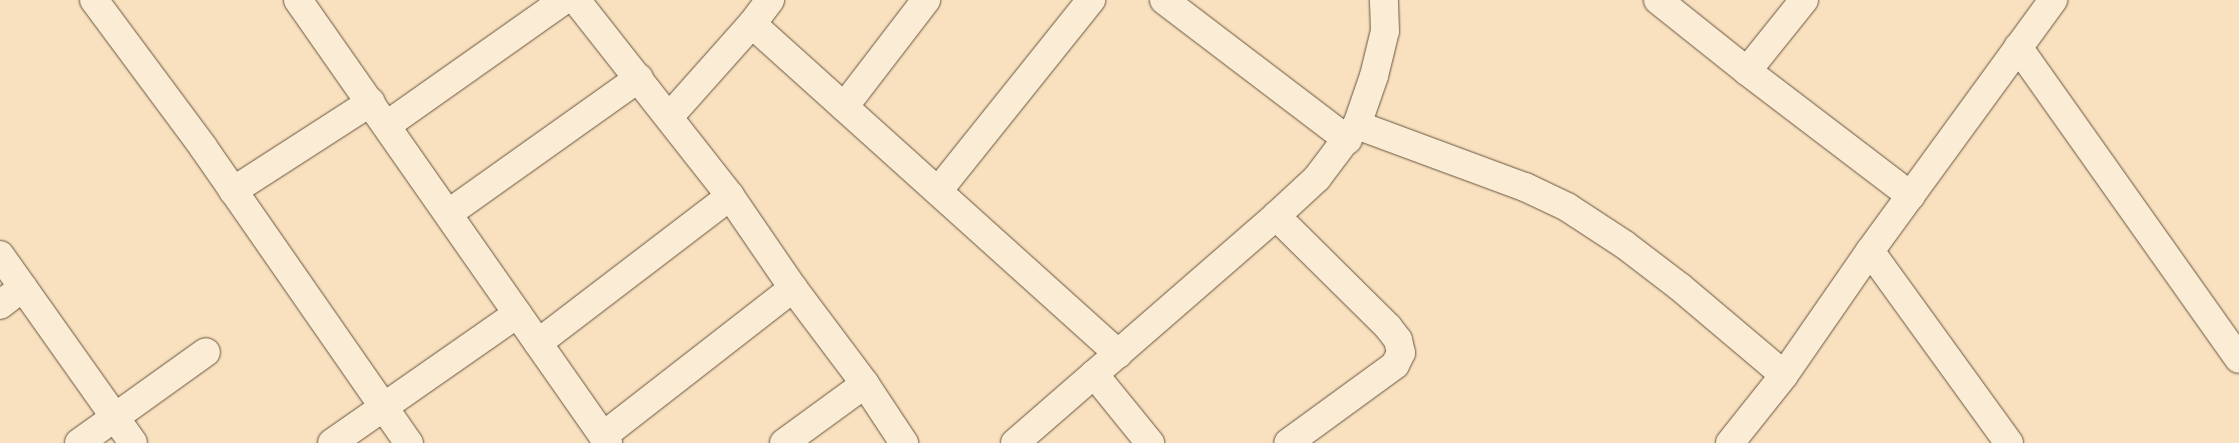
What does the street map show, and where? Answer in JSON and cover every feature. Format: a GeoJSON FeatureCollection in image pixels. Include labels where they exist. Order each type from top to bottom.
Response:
{"type":"FeatureCollection","features":[{"type":"Feature","properties":{"kind":"street"},"geometry":{"type":"LineString","coordinates":[[94,0],[233,191],[409,443]]}},
{"type":"Feature","properties":{"kind":"street"},"geometry":{"type":"LineString","coordinates":[[298,0],[449,213],[605,439],[793,288]]}},
{"type":"Feature","properties":{"kind":"street"},"geometry":{"type":"LineString","coordinates":[[387,125],[564,0]]}},
{"type":"Feature","properties":{"kind":"street"},"geometry":{"type":"LineString","coordinates":[[576,0],[730,196],[793,288],[865,384],[904,443]]}},
{"type":"Feature","properties":{"kind":"street"},"geometry":{"type":"LineString","coordinates":[[669,117],[752,24],[770,0]]}},
{"type":"Feature","properties":{"kind":"street"},"geometry":{"type":"LineString","coordinates":[[844,107],[926,0]]}},
{"type":"Feature","properties":{"kind":"street"},"geometry":{"type":"LineString","coordinates":[[938,192],[1091,0]]}},
{"type":"Feature","properties":{"kind":"street"},"geometry":{"type":"LineString","coordinates":[[1164,0],[1352,133],[1525,187],[1567,207],[1625,245],[1680,287],[1784,375]]}},
{"type":"Feature","properties":{"kind":"street"},"geometry":{"type":"LineString","coordinates":[[1015,443],[1276,216],[1317,178],[1352,133],[1374,76],[1385,31],[1384,0]]}},
{"type":"Feature","properties":{"kind":"street"},"geometry":{"type":"LineString","coordinates":[[1658,0],[1747,72],[1911,196]]}},
{"type":"Feature","properties":{"kind":"street"},"geometry":{"type":"LineString","coordinates":[[1747,72],[1804,0]]}},
{"type":"Feature","properties":{"kind":"street"},"geometry":{"type":"LineString","coordinates":[[1730,443],[1784,375],[1870,251],[2053,0]]}},
{"type":"Feature","properties":{"kind":"street"},"geometry":{"type":"LineString","coordinates":[[752,24],[1118,354]]}},
{"type":"Feature","properties":{"kind":"street"},"geometry":{"type":"LineString","coordinates":[[2018,47],[2239,359]]}},
{"type":"Feature","properties":{"kind":"street"},"geometry":{"type":"LineString","coordinates":[[449,213],[638,78]]}},
{"type":"Feature","properties":{"kind":"street"},"geometry":{"type":"LineString","coordinates":[[233,191],[371,102]]}},
{"type":"Feature","properties":{"kind":"street"},"geometry":{"type":"LineString","coordinates":[[538,343],[730,196]]}},
{"type":"Feature","properties":{"kind":"street"},"geometry":{"type":"LineString","coordinates":[[1276,216],[1388,327],[1398,340],[1401,353],[1395,365],[1288,443]]}},
{"type":"Feature","properties":{"kind":"street"},"geometry":{"type":"LineString","coordinates":[[1870,251],[2009,443]]}},
{"type":"Feature","properties":{"kind":"street"},"geometry":{"type":"LineString","coordinates":[[0,255],[133,443]]}},
{"type":"Feature","properties":{"kind":"street"},"geometry":{"type":"LineString","coordinates":[[0,305],[23,288]]}},
{"type":"Feature","properties":{"kind":"street"},"geometry":{"type":"LineString","coordinates":[[332,443],[517,314]]}},
{"type":"Feature","properties":{"kind":"street"},"geometry":{"type":"LineString","coordinates":[[79,443],[206,352]]}},
{"type":"Feature","properties":{"kind":"street"},"geometry":{"type":"LineString","coordinates":[[1094,374],[1150,443]]}},
{"type":"Feature","properties":{"kind":"street"},"geometry":{"type":"LineString","coordinates":[[784,443],[865,384]]}}]}
